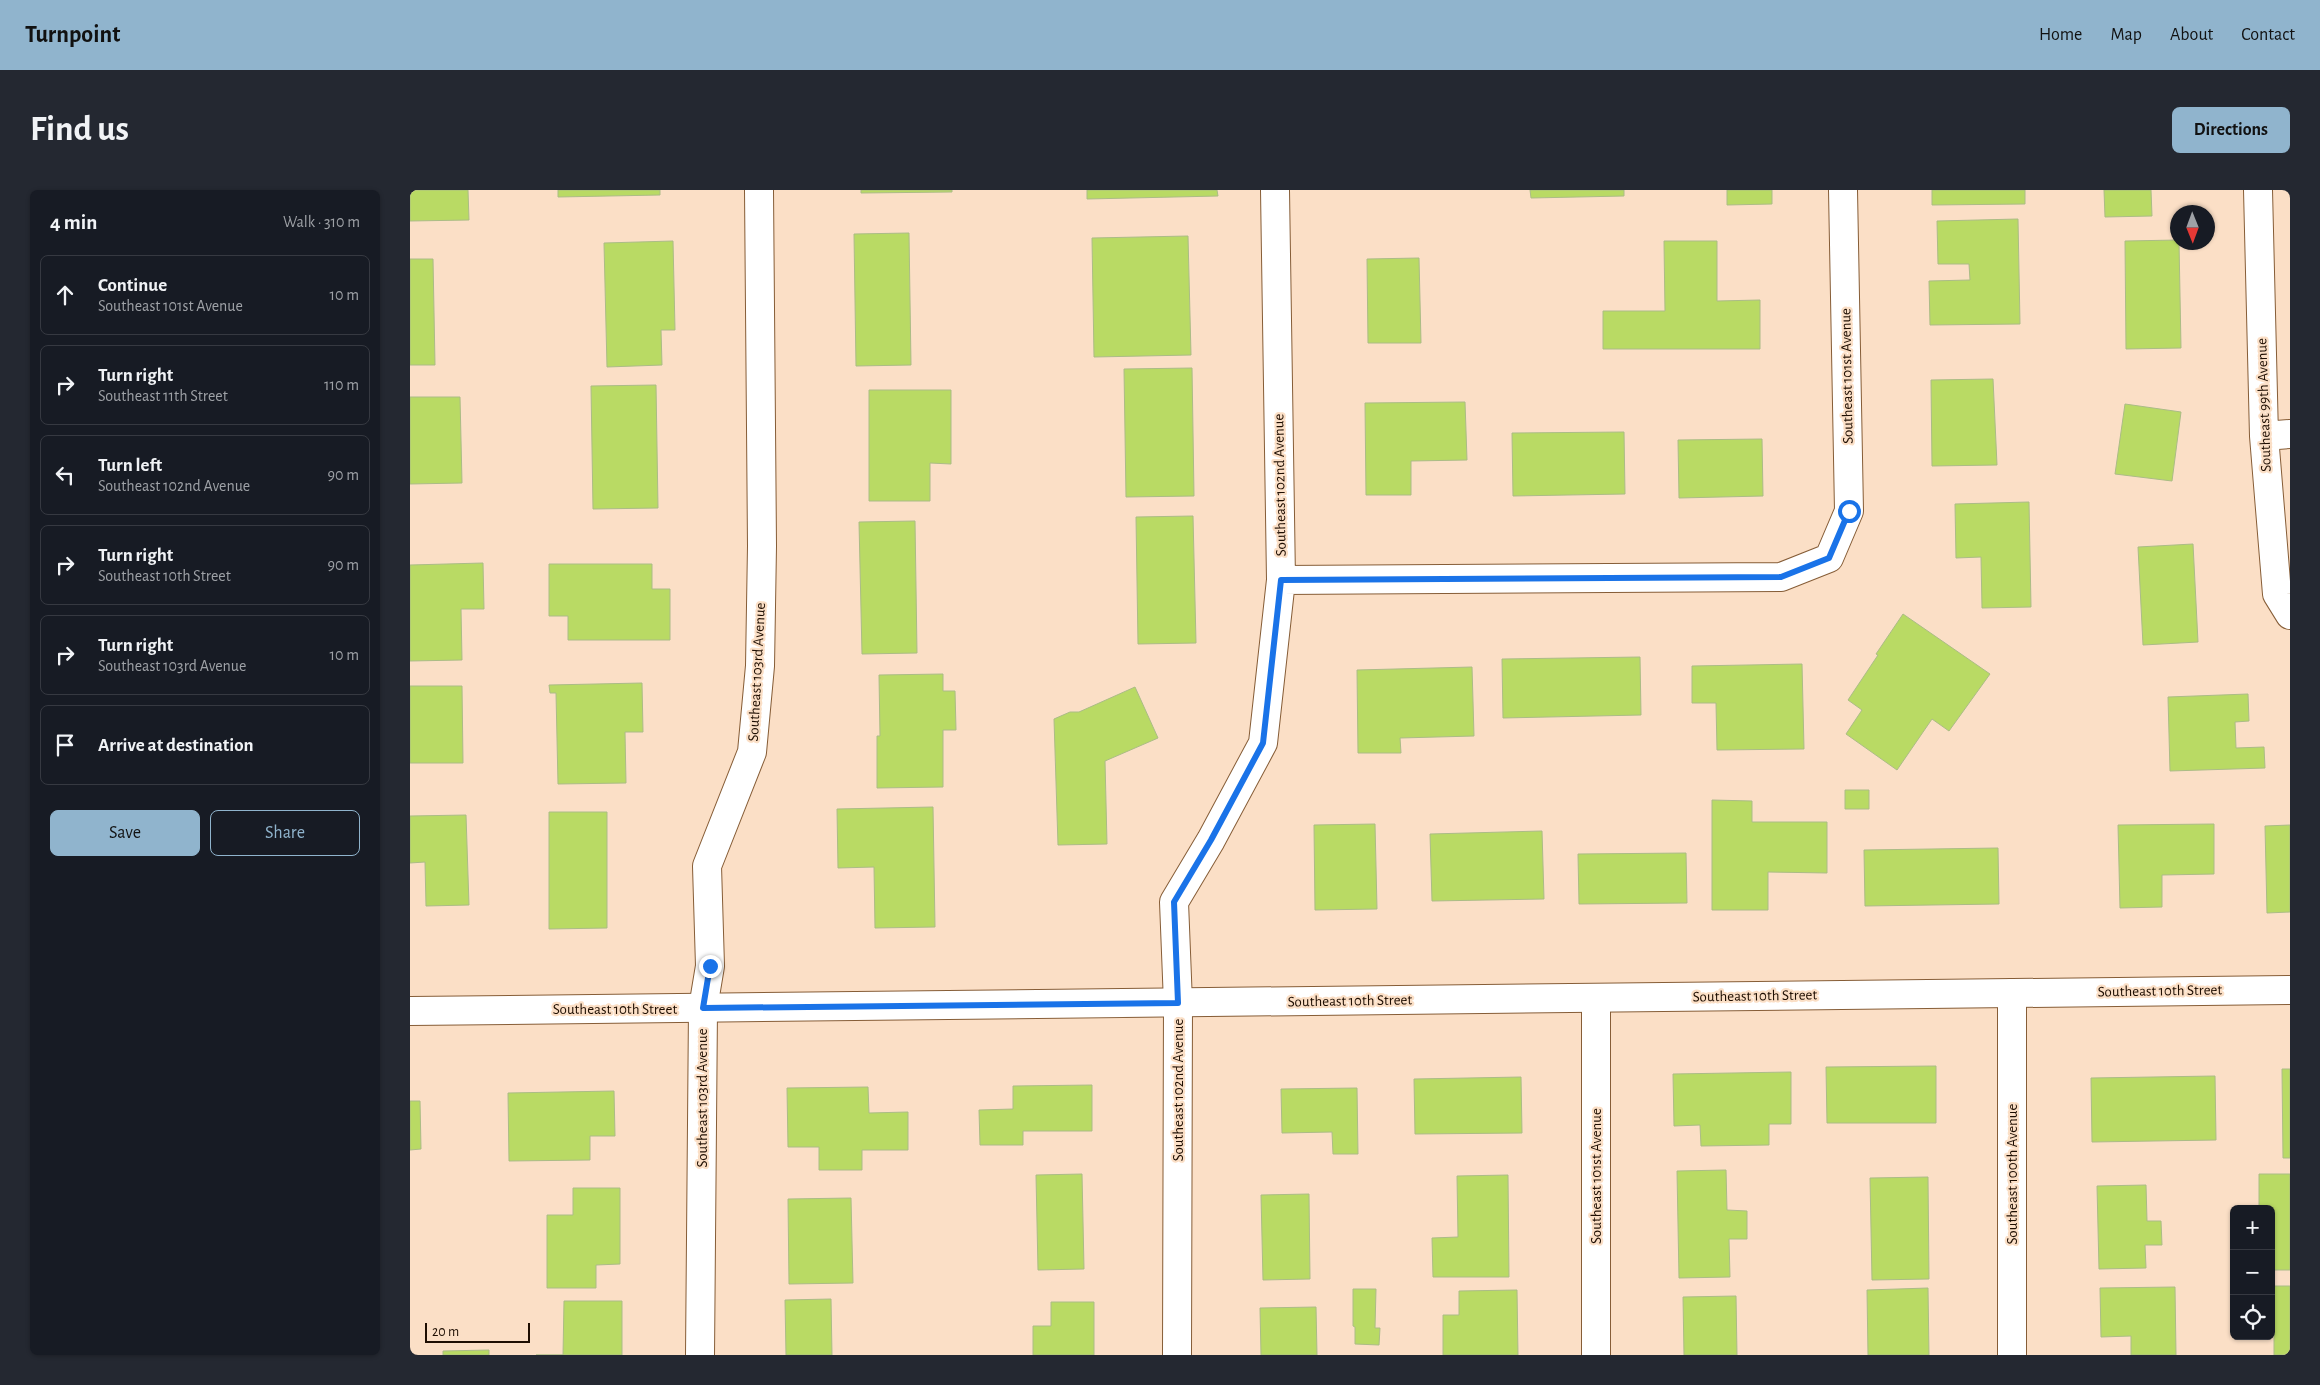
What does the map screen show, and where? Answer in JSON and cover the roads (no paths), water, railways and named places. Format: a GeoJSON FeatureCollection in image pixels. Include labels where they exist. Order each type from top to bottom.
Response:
{"type":"FeatureCollection","features":[{"type":"Feature","properties":{"kind":"street","name":"Southeast 103rd Avenue"},"geometry":{"type":"LineString","coordinates":[[700,1355],[703,1008],[710,966],[708,866],[752,752],[760,666],[762,546],[759,190]]}},
{"type":"Feature","properties":{"kind":"street","name":"Southeast 102nd Avenue"},"geometry":{"type":"LineString","coordinates":[[1177,1355],[1178,1003],[1174,902],[1211,840],[1263,743],[1281,580],[1275,190]]}},
{"type":"Feature","properties":{"kind":"street","name":"Southeast 101st Avenue"},"geometry":{"type":"LineString","coordinates":[[1281,580],[1781,577],[1829,558],[1849,511],[1843,190]]}},
{"type":"Feature","properties":{"kind":"street","name":"Southeast 99th Avenue"},"geometry":{"type":"LineString","coordinates":[[2258,190],[2277,435],[2277,594],[2290,615]]}},
{"type":"Feature","properties":{"kind":"street","name":"Southeast 10th Street"},"geometry":{"type":"LineString","coordinates":[[410,1011],[2290,990]]}},
{"type":"Feature","properties":{"kind":"street","name":"Southeast 100th Avenue"},"geometry":{"type":"LineString","coordinates":[[2012,993],[2012,1355]]}},
{"type":"Feature","properties":{"kind":"street","name":"Southeast 101st Avenue"},"geometry":{"type":"LineString","coordinates":[[1596,998],[1596,1355]]}}]}
